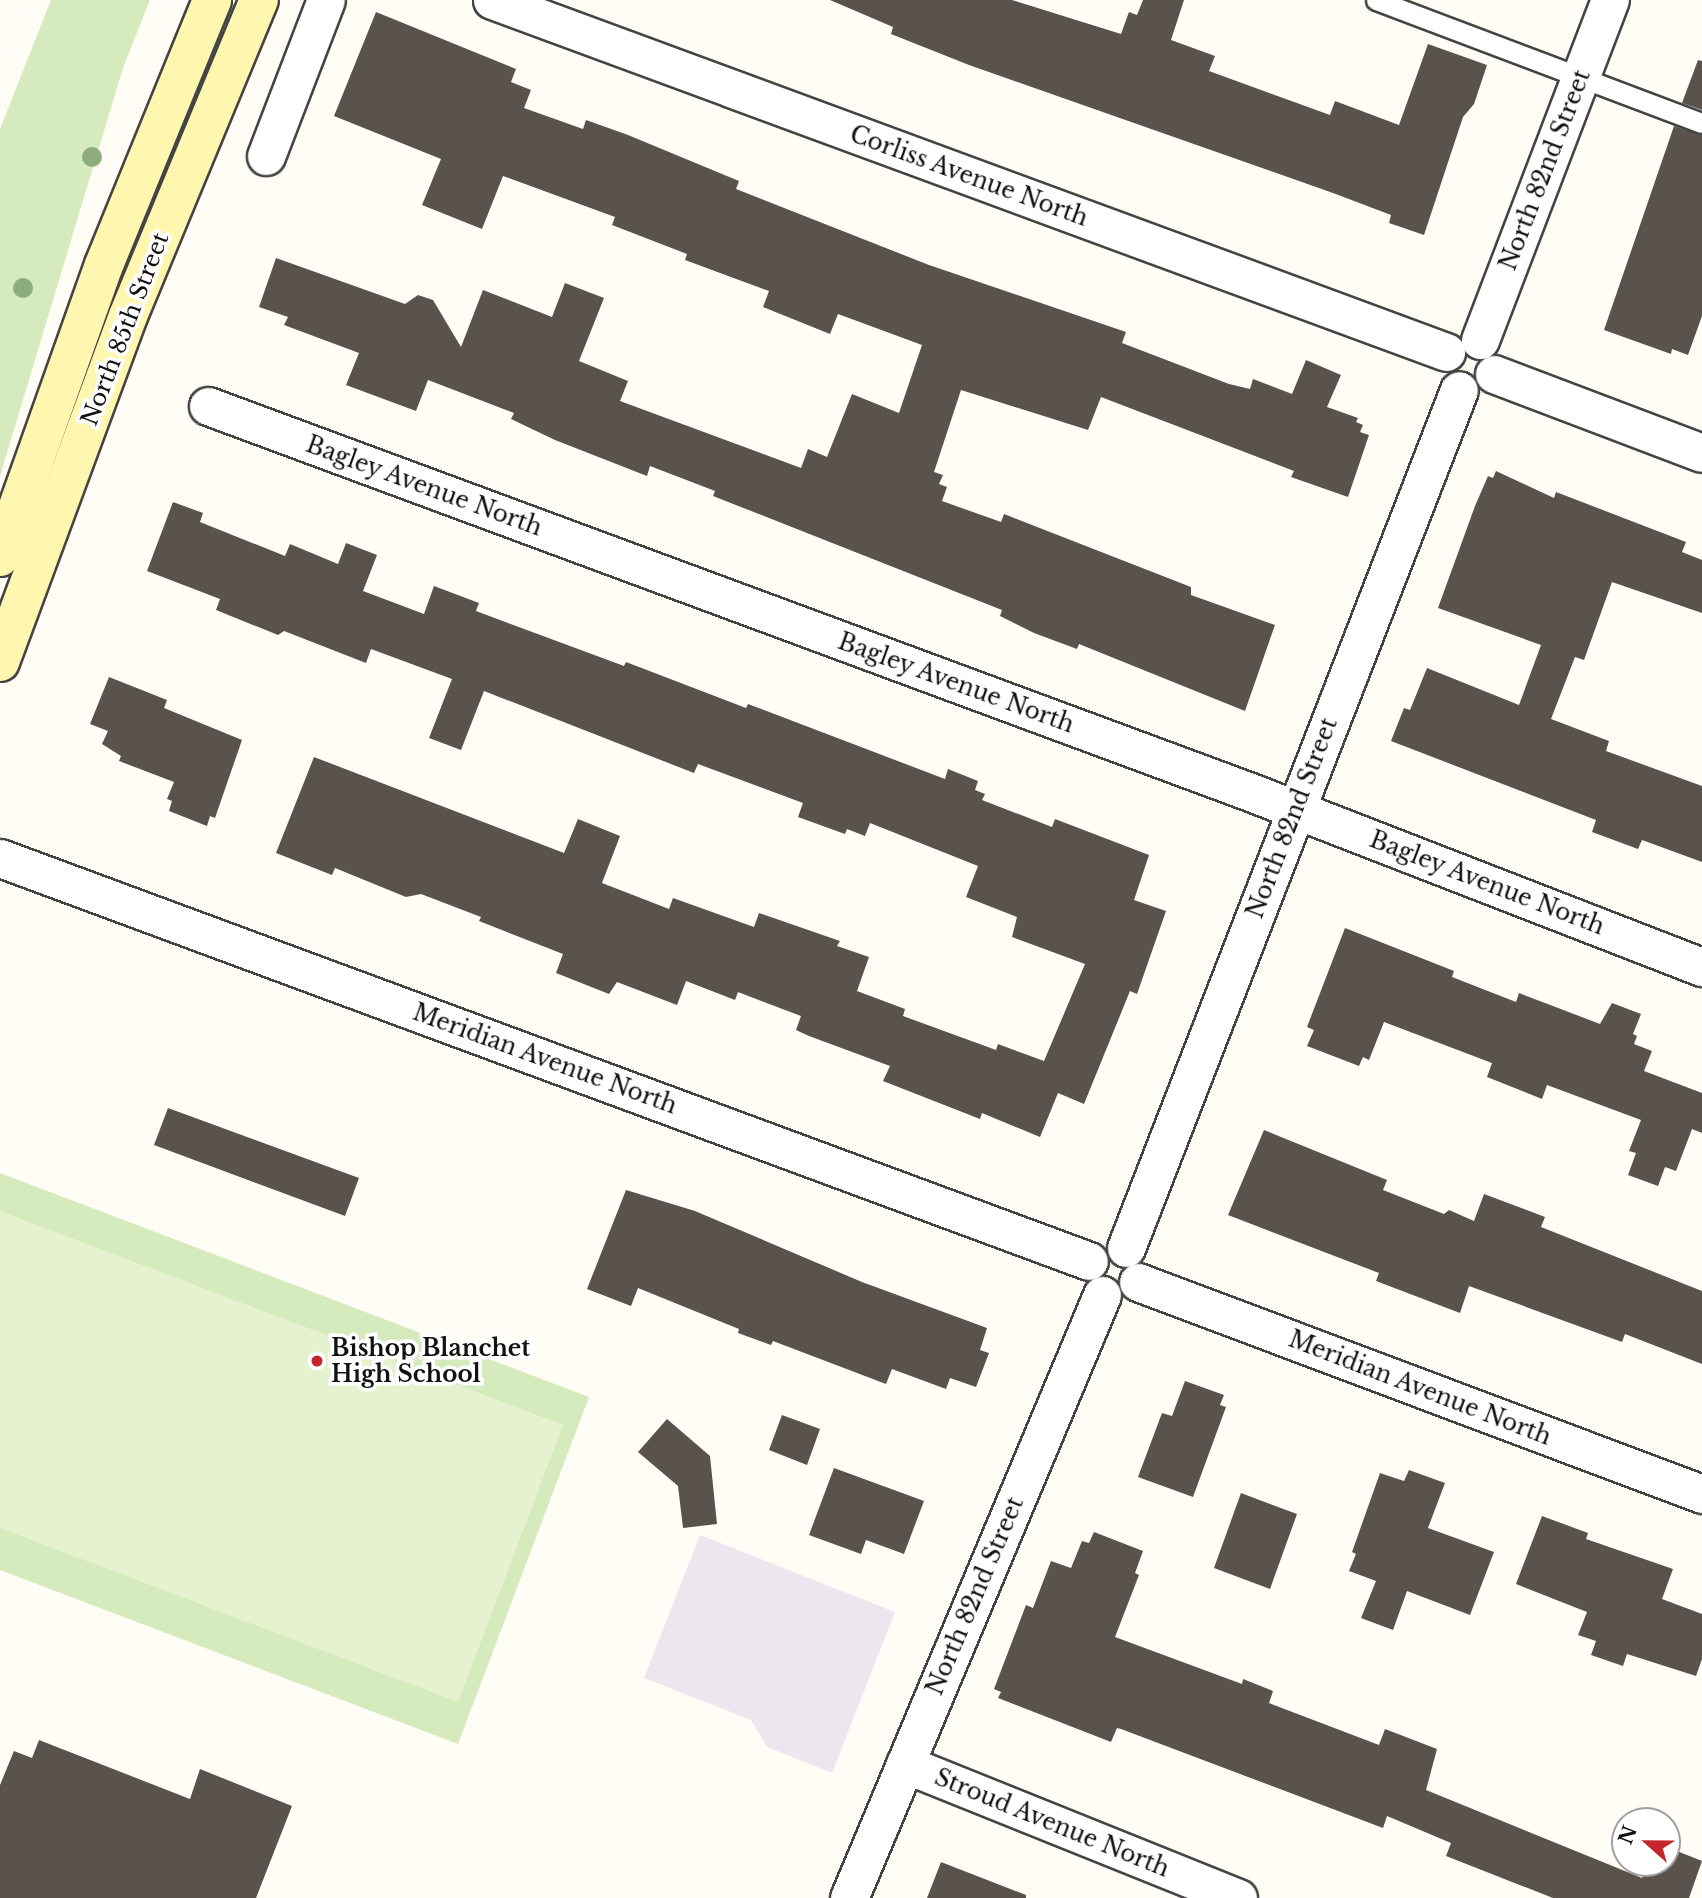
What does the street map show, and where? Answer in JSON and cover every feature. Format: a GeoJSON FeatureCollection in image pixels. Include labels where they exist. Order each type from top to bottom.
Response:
{"type":"FeatureCollection","features":[{"type":"Feature","properties":{"kind":"main road","name":"North 85th Street"},"geometry":{"type":"LineString","coordinates":[[0,556],[104,265],[212,0]]}},
{"type":"Feature","properties":{"kind":"main road","name":"North 85th Street"},"geometry":{"type":"LineString","coordinates":[[0,662],[128,316],[259,0]]}},
{"type":"Feature","properties":{"kind":"street"},"geometry":{"type":"LineString","coordinates":[[265,156],[326,0]]}},
{"type":"Feature","properties":{"kind":"street","name":"Corliss Avenue North"},"geometry":{"type":"LineString","coordinates":[[492,0],[1446,352]]}},
{"type":"Feature","properties":{"kind":"street","name":"North 82nd Street"},"geometry":{"type":"LineString","coordinates":[[1480,340],[1610,0]]}},
{"type":"Feature","properties":{"kind":"street"},"geometry":{"type":"LineString","coordinates":[[1462,338],[1480,340],[1493,353],[1494,374],[1480,390],[1459,390],[1444,376],[1446,352],[1462,338]]}},
{"type":"Feature","properties":{"kind":"street"},"geometry":{"type":"LineString","coordinates":[[1494,374],[1702,453]]}},
{"type":"Feature","properties":{"kind":"street","name":"North 82nd Street"},"geometry":{"type":"LineString","coordinates":[[1126,1248],[1459,390]]}},
{"type":"Feature","properties":{"kind":"street","name":"Bagley Avenue North"},"geometry":{"type":"LineString","coordinates":[[208,406],[1295,810],[1702,967]]}},
{"type":"Feature","properties":{"kind":"street","name":"Meridian Avenue North"},"geometry":{"type":"LineString","coordinates":[[0,858],[1090,1261]]}},
{"type":"Feature","properties":{"kind":"street"},"geometry":{"type":"LineString","coordinates":[[1108,1246],[1126,1248],[1138,1261],[1138,1282],[1121,1297],[1102,1295],[1088,1279],[1090,1261],[1108,1246]]}},
{"type":"Feature","properties":{"kind":"street","name":"Meridian Avenue North"},"geometry":{"type":"LineString","coordinates":[[1138,1282],[1702,1494]]}},
{"type":"Feature","properties":{"kind":"street","name":"North 82nd Street"},"geometry":{"type":"LineString","coordinates":[[849,1898],[1102,1295]]}},
{"type":"Feature","properties":{"kind":"street","name":"Stroud Avenue North"},"geometry":{"type":"LineString","coordinates":[[905,1764],[1238,1898]]}},
{"type":"Feature","properties":{"kind":"lane"},"geometry":{"type":"LineString","coordinates":[[1376,0],[1702,123]]}},
{"type":"Feature","properties":{"kind":"shaded area"},"geometry":{"type":"Polygon","coordinates":[[[700,1535],[895,1612],[832,1773],[767,1747],[751,1720],[644,1678],[700,1535]]]}},
{"type":"Feature","properties":{"kind":"green space"},"geometry":{"type":"Polygon","coordinates":[[[51,0],[150,0],[123,68],[0,476],[0,129],[51,0]]]}},
{"type":"Feature","properties":{"kind":"green space"},"geometry":{"type":"Polygon","coordinates":[[[0,1173],[589,1397],[458,1744],[0,1570],[0,1173]]]}},
{"type":"Feature","properties":{"kind":"green space"},"geometry":{"type":"Polygon","coordinates":[[[0,1211],[563,1425],[458,1702],[0,1528],[0,1211]]]}},
{"type":"Feature","properties":{"kind":"building"},"geometry":{"type":"Polygon","coordinates":[[[830,0],[1012,0],[1121,34],[1129,12],[1137,15],[1143,0],[1184,0],[1171,40],[1215,56],[1209,71],[1330,115],[1335,101],[1399,125],[1428,44],[1487,65],[1474,104],[1463,117],[1424,235],[1389,223],[1391,215],[1333,193],[969,65],[891,34],[893,27],[830,0]]]}},
{"type":"Feature","properties":{"kind":"building"},"geometry":{"type":"Polygon","coordinates":[[[376,12],[516,69],[511,82],[531,90],[524,108],[583,129],[586,120],[628,135],[739,181],[736,189],[929,265],[1126,332],[1122,343],[1229,384],[1250,389],[1253,379],[1292,394],[1306,360],[1341,375],[1327,407],[1358,418],[1356,422],[1363,425],[1360,432],[1369,435],[1348,497],[1291,477],[1294,471],[1101,397],[1088,430],[961,390],[934,472],[943,475],[939,484],[947,487],[942,501],[1001,522],[1004,514],[1191,587],[1191,595],[1275,625],[1245,711],[1079,644],[1077,649],[1034,633],[1000,616],[1002,610],[713,496],[715,491],[650,466],[647,476],[555,440],[511,419],[514,413],[428,380],[416,411],[346,385],[359,353],[284,325],[288,317],[259,307],[276,258],[405,304],[418,295],[433,300],[461,347],[483,290],[552,317],[565,283],[604,298],[579,361],[628,381],[620,401],[801,468],[808,449],[827,457],[852,394],[899,413],[922,345],[838,314],[830,334],[763,307],[769,291],[685,260],[687,254],[612,225],[615,217],[503,176],[482,229],[422,205],[441,159],[334,116],[376,12]]]}},
{"type":"Feature","properties":{"kind":"building"},"geometry":{"type":"Polygon","coordinates":[[[1698,60],[1702,61],[1702,110],[1682,103],[1698,60]]]}},
{"type":"Feature","properties":{"kind":"building"},"geometry":{"type":"Polygon","coordinates":[[[1674,126],[1702,135],[1702,316],[1688,355],[1672,349],[1671,354],[1604,330],[1674,126]]]}},
{"type":"Feature","properties":{"kind":"building"},"geometry":{"type":"Polygon","coordinates":[[[1496,471],[1554,498],[1556,492],[1686,542],[1682,552],[1702,560],[1702,613],[1612,582],[1584,660],[1575,657],[1551,719],[1609,741],[1606,751],[1702,786],[1702,862],[1642,840],[1638,849],[1592,832],[1596,820],[1391,741],[1404,708],[1410,710],[1427,668],[1519,705],[1541,645],[1438,608],[1475,506],[1488,476],[1493,478],[1496,471]]]}},
{"type":"Feature","properties":{"kind":"building"},"geometry":{"type":"Polygon","coordinates":[[[173,502],[203,513],[200,522],[285,556],[290,544],[338,564],[346,543],[377,555],[363,591],[424,614],[434,586],[479,603],[476,611],[624,666],[626,662],[746,708],[748,704],[945,779],[948,769],[978,781],[975,790],[985,794],[982,800],[1052,827],[1055,819],[1149,855],[1134,900],[1166,911],[1137,994],[1130,991],[1084,1104],[1058,1093],[1040,1137],[982,1113],[980,1119],[883,1081],[890,1066],[796,1030],[801,1016],[738,992],[735,1000],[686,981],[677,1005],[617,982],[609,994],[556,973],[563,954],[479,921],[481,917],[421,894],[406,897],[335,868],[332,875],[276,853],[314,757],[564,853],[578,819],[620,836],[602,883],[669,909],[673,898],[754,927],[759,913],[840,941],[837,946],[869,957],[857,991],[905,1009],[903,1016],[996,1050],[998,1044],[1044,1061],[1085,964],[1012,937],[1017,917],[966,897],[978,866],[870,823],[865,836],[847,829],[845,834],[798,817],[803,803],[698,764],[694,773],[484,691],[461,750],[429,738],[452,679],[371,649],[366,663],[284,631],[278,635],[216,610],[220,599],[147,571],[173,502]]]}},
{"type":"Feature","properties":{"kind":"building"},"geometry":{"type":"Polygon","coordinates":[[[109,677],[167,700],[164,708],[242,740],[215,818],[210,816],[207,826],[169,811],[172,801],[167,799],[174,782],[119,761],[121,756],[102,744],[108,731],[90,724],[109,677]]]}},
{"type":"Feature","properties":{"kind":"building"},"geometry":{"type":"Polygon","coordinates":[[[1345,928],[1454,971],[1452,977],[1516,1002],[1519,993],[1600,1024],[1612,1003],[1641,1014],[1633,1034],[1637,1036],[1634,1044],[1652,1051],[1644,1071],[1702,1093],[1702,1133],[1692,1129],[1676,1171],[1665,1167],[1658,1186],[1628,1175],[1636,1153],[1629,1151],[1641,1120],[1547,1085],[1542,1099],[1487,1077],[1492,1063],[1384,1022],[1369,1060],[1363,1057],[1359,1066],[1307,1046],[1314,1030],[1307,1027],[1345,928]]]}},
{"type":"Feature","properties":{"kind":"building"},"geometry":{"type":"Polygon","coordinates":[[[168,1108],[359,1178],[345,1216],[154,1145],[168,1108]]]}},
{"type":"Feature","properties":{"kind":"building"},"geometry":{"type":"Polygon","coordinates":[[[1264,1130],[1387,1180],[1383,1190],[1444,1214],[1449,1210],[1474,1221],[1484,1194],[1545,1217],[1541,1227],[1702,1291],[1702,1364],[1625,1334],[1622,1342],[1469,1286],[1460,1313],[1376,1281],[1379,1273],[1228,1215],[1264,1130]]]}},
{"type":"Feature","properties":{"kind":"building"},"geometry":{"type":"Polygon","coordinates":[[[626,1190],[695,1211],[862,1282],[987,1328],[980,1350],[989,1353],[976,1387],[950,1378],[946,1389],[892,1369],[886,1384],[773,1341],[771,1345],[738,1333],[739,1329],[638,1288],[631,1306],[587,1289],[626,1190]]]}},
{"type":"Feature","properties":{"kind":"building"},"geometry":{"type":"Polygon","coordinates":[[[1185,1381],[1224,1395],[1220,1405],[1226,1407],[1193,1497],[1138,1477],[1162,1413],[1172,1416],[1185,1381]]]}},
{"type":"Feature","properties":{"kind":"building"},"geometry":{"type":"Polygon","coordinates":[[[782,1415],[820,1429],[807,1465],[769,1450],[782,1415]]]}},
{"type":"Feature","properties":{"kind":"building"},"geometry":{"type":"Polygon","coordinates":[[[667,1419],[710,1456],[717,1524],[683,1528],[678,1486],[638,1452],[667,1419]]]}},
{"type":"Feature","properties":{"kind":"building"},"geometry":{"type":"Polygon","coordinates":[[[834,1468],[924,1501],[904,1554],[866,1540],[861,1554],[809,1535],[834,1468]]]}},
{"type":"Feature","properties":{"kind":"building"},"geometry":{"type":"Polygon","coordinates":[[[1409,1470],[1445,1483],[1428,1528],[1494,1552],[1470,1615],[1407,1591],[1393,1630],[1361,1618],[1376,1581],[1349,1571],[1356,1554],[1352,1552],[1380,1473],[1404,1481],[1409,1470]]]}},
{"type":"Feature","properties":{"kind":"building"},"geometry":{"type":"Polygon","coordinates":[[[1241,1493],[1297,1514],[1270,1589],[1214,1568],[1241,1493]]]}},
{"type":"Feature","properties":{"kind":"building"},"geometry":{"type":"Polygon","coordinates":[[[1542,1516],[1588,1533],[1586,1539],[1673,1569],[1662,1599],[1702,1614],[1702,1659],[1696,1676],[1627,1654],[1623,1666],[1591,1655],[1596,1641],[1578,1635],[1587,1612],[1516,1584],[1542,1516]]]}},
{"type":"Feature","properties":{"kind":"building"},"geometry":{"type":"Polygon","coordinates":[[[1094,1532],[1143,1551],[1135,1573],[1139,1575],[1115,1637],[1242,1684],[1243,1679],[1273,1691],[1269,1703],[1379,1745],[1385,1729],[1437,1749],[1426,1790],[1611,1865],[1611,1877],[1681,1877],[1681,1853],[1702,1861],[1689,1898],[1553,1898],[1446,1856],[1451,1843],[1387,1816],[1383,1828],[1121,1729],[1117,1728],[1111,1742],[998,1698],[1001,1692],[994,1689],[1026,1605],[1033,1608],[1051,1561],[1071,1568],[1082,1541],[1089,1543],[1094,1532]]]}},
{"type":"Feature","properties":{"kind":"building"},"geometry":{"type":"Polygon","coordinates":[[[39,1740],[190,1799],[200,1769],[292,1806],[256,1898],[0,1898],[0,1785],[14,1751],[32,1758],[39,1740]]]}},
{"type":"Feature","properties":{"kind":"building"},"geometry":{"type":"Polygon","coordinates":[[[941,1862],[1026,1895],[1026,1898],[927,1898],[941,1862]]]}},
{"type":"Feature","properties":{"kind":"place","name":"Bishop Blanchet High School"},"geometry":{"type":"Point","coordinates":[317,1361]}}]}
